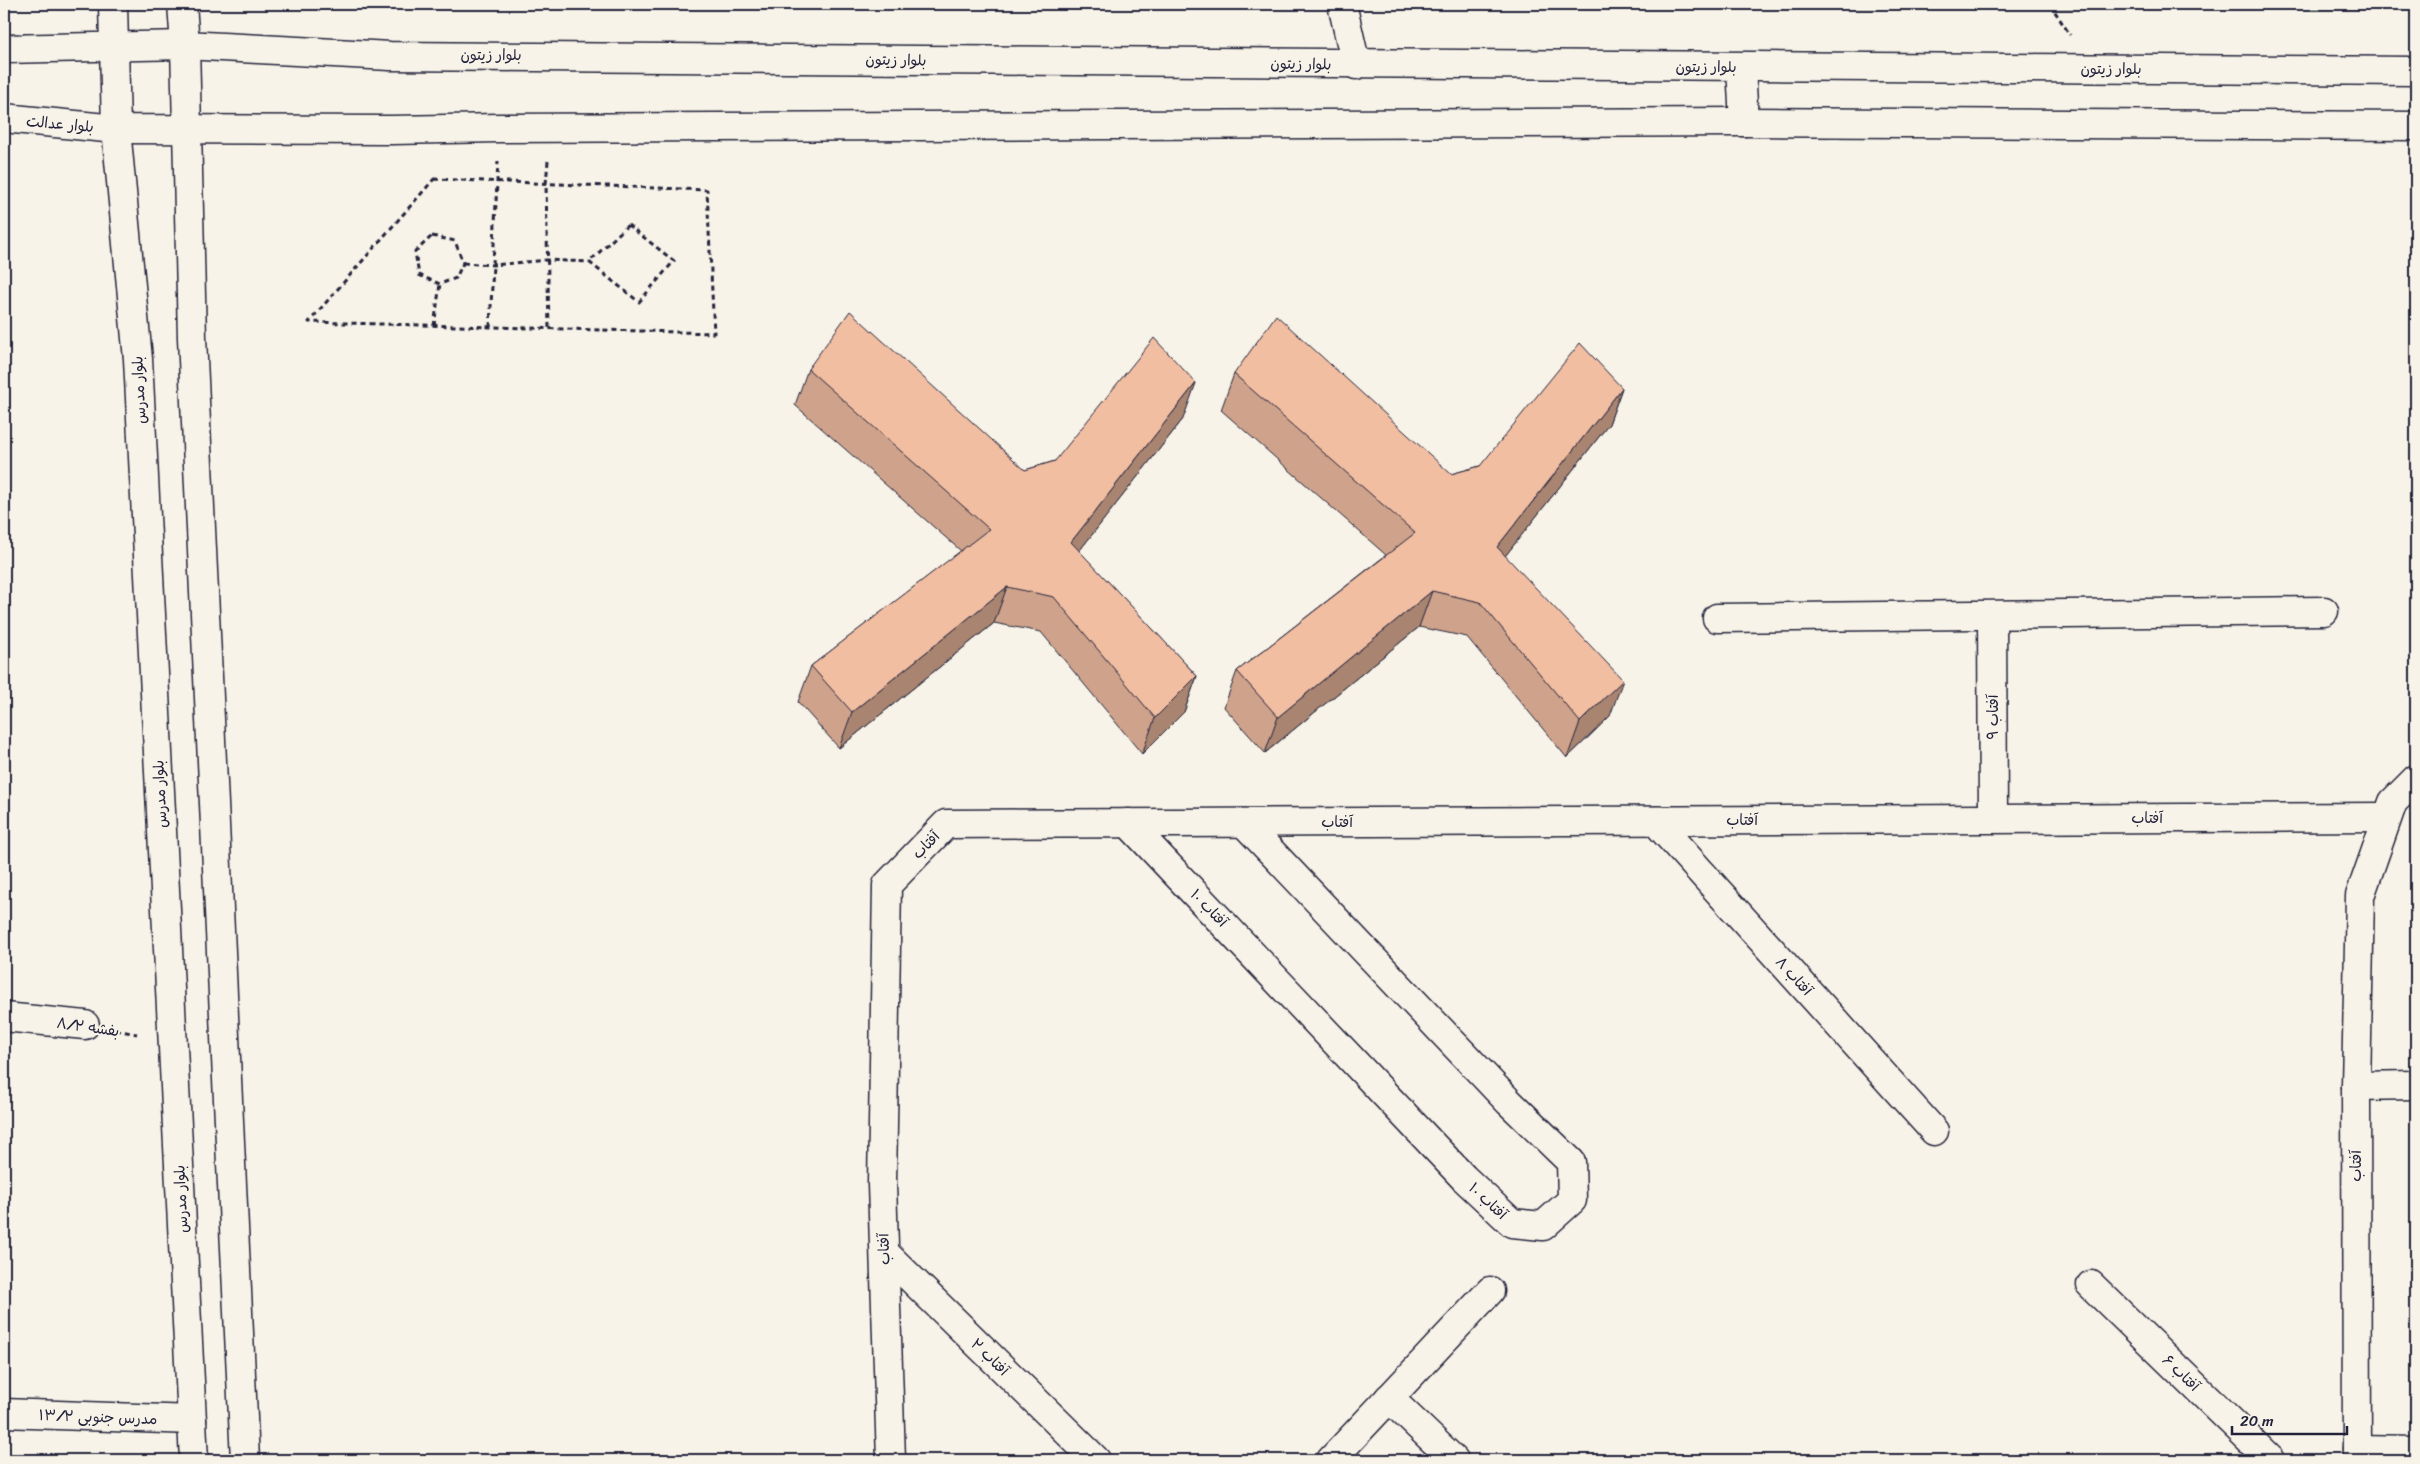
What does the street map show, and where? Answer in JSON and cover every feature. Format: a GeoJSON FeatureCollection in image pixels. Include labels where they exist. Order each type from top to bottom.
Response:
{"type":"FeatureCollection","features":[{"type":"Feature","properties":{"kind":"street"},"geometry":{"type":"LineString","coordinates":[[4,50],[115,46],[113,4]]}},
{"type":"Feature","properties":{"kind":"street"},"geometry":{"type":"LineString","coordinates":[[182,4],[185,45],[192,338],[244,1460]]}},
{"type":"Feature","properties":{"kind":"street"},"geometry":{"type":"LineString","coordinates":[[1342,4],[1356,65]]}},
{"type":"Feature","properties":{"kind":"street","name":"بلوار زیتون"},"geometry":{"type":"LineString","coordinates":[[115,46],[185,45],[390,56],[1356,65],[2416,71]]}},
{"type":"Feature","properties":{"kind":"street","name":"بلوار مدرس"},"geometry":{"type":"LineString","coordinates":[[115,46],[116,129],[138,359],[194,1460]]}},
{"type":"Feature","properties":{"kind":"street"},"geometry":{"type":"LineString","coordinates":[[1741,67],[1744,122]]}},
{"type":"Feature","properties":{"kind":"street","name":"بلوار عدالت"},"geometry":{"type":"LineString","coordinates":[[4,118],[116,129],[187,129]]}},
{"type":"Feature","properties":{"kind":"street"},"geometry":{"type":"LineString","coordinates":[[187,129],[392,130],[1744,122],[2416,126]]}},
{"type":"Feature","properties":{"kind":"street"},"geometry":{"type":"LineString","coordinates":[[1717,618],[2324,611]]}},
{"type":"Feature","properties":{"kind":"street","name":"آفتاب ۹"},"geometry":{"type":"LineString","coordinates":[[1992,616],[1993,818]]}},
{"type":"Feature","properties":{"kind":"street","name":"آفتاب"},"geometry":{"type":"LineString","coordinates":[[2356,1455],[2356,1086],[2360,896],[2392,802],[2416,779]]}},
{"type":"Feature","properties":{"kind":"street","name":"آفتاب"},"geometry":{"type":"LineString","coordinates":[[892,1460],[882,1184],[887,885],[946,824],[2388,817]]}},
{"type":"Feature","properties":{"kind":"street","name":"آفتاب ۸"},"geometry":{"type":"LineString","coordinates":[[1654,821],[1934,1131]]}},
{"type":"Feature","properties":{"kind":"street","name":"آفتاب ۱۰"},"geometry":{"type":"LineString","coordinates":[[1128,823],[1464,1178],[1512,1223],[1543,1226],[1572,1200],[1572,1162],[1510,1102],[1244,822]]}},
{"type":"Feature","properties":{"kind":"street","name":"بفشه ۸/۲"},"geometry":{"type":"LineString","coordinates":[[4,1017],[85,1025]]}},
{"type":"Feature","properties":{"kind":"street"},"geometry":{"type":"LineString","coordinates":[[2356,1086],[2416,1085]]}},
{"type":"Feature","properties":{"kind":"street","name":"آفتاب ۲"},"geometry":{"type":"LineString","coordinates":[[884,1253],[1096,1460]]}},
{"type":"Feature","properties":{"kind":"street","name":"آفتاب ۶"},"geometry":{"type":"LineString","coordinates":[[2091,1285],[2271,1460]]}},
{"type":"Feature","properties":{"kind":"street"},"geometry":{"type":"LineString","coordinates":[[1331,1460],[1490,1291]]}},
{"type":"Feature","properties":{"kind":"street"},"geometry":{"type":"LineString","coordinates":[[1390,1398],[1454,1460]]}},
{"type":"Feature","properties":{"kind":"street","name":"مدرس جنوبی ۱۳/۲"},"geometry":{"type":"LineString","coordinates":[[4,1413],[192,1420]]}},
{"type":"Feature","properties":{"kind":"street"},"geometry":{"type":"LineString","coordinates":[[2356,1455],[2416,1451]]}},
{"type":"Feature","properties":{"kind":"path"},"geometry":{"type":"LineString","coordinates":[[490,327],[500,128]]}},
{"type":"Feature","properties":{"kind":"path"},"geometry":{"type":"LineString","coordinates":[[548,329],[546,184],[550,128]]}},
{"type":"Feature","properties":{"kind":"path"},"geometry":{"type":"LineString","coordinates":[[434,179],[496,182],[707,190],[714,333],[309,322],[434,179]]}},
{"type":"Feature","properties":{"kind":"path"},"geometry":{"type":"LineString","coordinates":[[463,263],[493,265],[547,260],[589,262],[639,302],[674,261],[628,225],[589,262]]}},
{"type":"Feature","properties":{"kind":"path"},"geometry":{"type":"LineString","coordinates":[[432,236],[455,241],[463,263],[456,278],[440,284],[419,275],[415,252],[432,236]]}},
{"type":"Feature","properties":{"kind":"path"},"geometry":{"type":"LineString","coordinates":[[434,326],[440,284]]}},
{"type":"Feature","properties":{"kind":"path","name":"بفشه ۸/۲"},"geometry":{"type":"LineString","coordinates":[[85,1025],[172,1039]]}},
{"type":"Feature","properties":{"kind":"green space"},"geometry":{"type":"Polygon","coordinates":[[[749,4],[2416,4],[2416,9],[749,4]]]}},
{"type":"Feature","properties":{"kind":"building"},"geometry":{"type":"Polygon","coordinates":[[[850,311],[1025,470],[1055,461],[1154,338],[1196,383],[1071,542],[1197,676],[1155,718],[1054,597],[1007,587],[852,712],[811,666],[989,529],[808,369],[850,311]]]}},
{"type":"Feature","properties":{"kind":"building"},"geometry":{"type":"Polygon","coordinates":[[[1276,315],[1451,474],[1480,466],[1580,343],[1622,388],[1497,547],[1623,680],[1580,722],[1480,602],[1432,591],[1278,717],[1237,671],[1415,533],[1234,374],[1276,315]]]}}]}
